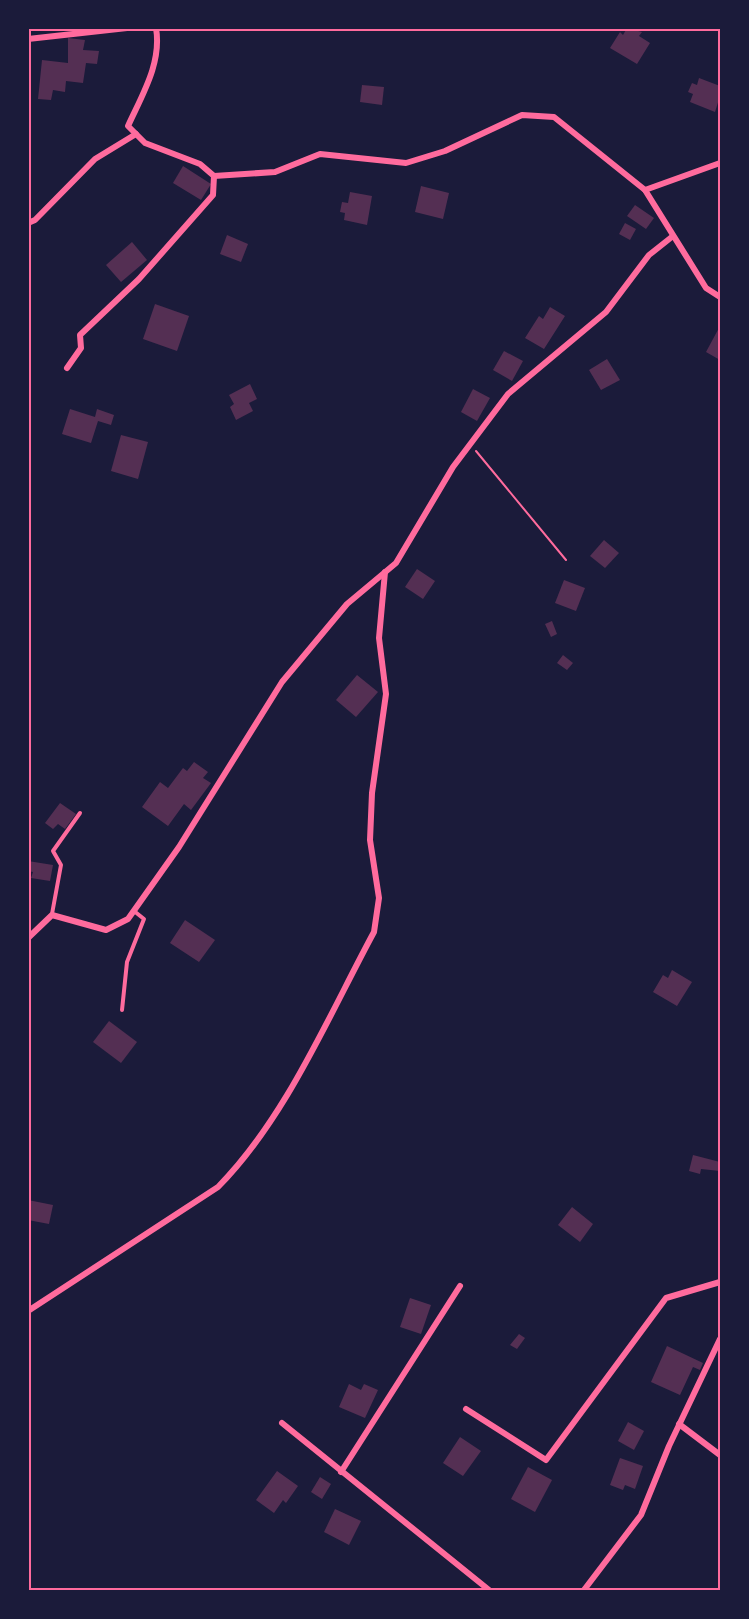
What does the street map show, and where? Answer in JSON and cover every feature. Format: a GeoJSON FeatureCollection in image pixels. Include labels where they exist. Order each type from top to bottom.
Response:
{"type":"FeatureCollection","features":[{"type":"Feature","properties":{"kind":"street"},"geometry":{"type":"LineString","coordinates":[[28,39],[127,28]]}},
{"type":"Feature","properties":{"kind":"street"},"geometry":{"type":"LineString","coordinates":[[156,28],[159,45],[150,78],[128,126],[145,143],[200,164],[214,176],[275,172],[320,154],[406,163],[445,152],[522,115],[554,117],[645,190],[706,288],[720,297]]}},
{"type":"Feature","properties":{"kind":"street"},"geometry":{"type":"LineString","coordinates":[[28,223],[35,220],[95,159],[136,134]]}},
{"type":"Feature","properties":{"kind":"street"},"geometry":{"type":"LineString","coordinates":[[645,190],[720,163]]}},
{"type":"Feature","properties":{"kind":"street"},"geometry":{"type":"LineString","coordinates":[[67,368],[81,348],[80,335],[139,279],[213,195],[214,176]]}},
{"type":"Feature","properties":{"kind":"street"},"geometry":{"type":"LineString","coordinates":[[28,938],[52,915],[106,930],[128,919],[179,847],[282,682],[346,604],[396,563],[453,467],[508,394],[606,312],[649,255],[673,236]]}},
{"type":"Feature","properties":{"kind":"street"},"geometry":{"type":"LineString","coordinates":[[28,1311],[218,1187],[239,1166],[273,1119],[374,932],[379,898],[370,840],[372,793],[386,694],[379,638],[386,572]]}},
{"type":"Feature","properties":{"kind":"street"},"geometry":{"type":"LineString","coordinates":[[466,1409],[546,1460],[666,1298],[720,1282]]}},
{"type":"Feature","properties":{"kind":"street"},"geometry":{"type":"LineString","coordinates":[[341,1472],[460,1286]]}},
{"type":"Feature","properties":{"kind":"street"},"geometry":{"type":"LineString","coordinates":[[584,1590],[641,1515],[679,1424],[720,1340]]}},
{"type":"Feature","properties":{"kind":"street"},"geometry":{"type":"LineString","coordinates":[[282,1423],[489,1590]]}},
{"type":"Feature","properties":{"kind":"street"},"geometry":{"type":"LineString","coordinates":[[679,1424],[720,1455]]}},
{"type":"Feature","properties":{"kind":"lane"},"geometry":{"type":"LineString","coordinates":[[52,915],[61,865],[53,851],[80,813]]}},
{"type":"Feature","properties":{"kind":"lane"},"geometry":{"type":"LineString","coordinates":[[122,1010],[127,962],[144,919],[133,911]]}},
{"type":"Feature","properties":{"kind":"path"},"geometry":{"type":"LineString","coordinates":[[471,444],[566,560]]}},
{"type":"Feature","properties":{"kind":"building"},"geometry":{"type":"Polygon","coordinates":[[[627,28],[642,32],[639,36],[650,43],[637,64],[610,48],[620,32],[623,35],[627,28]]]}},
{"type":"Feature","properties":{"kind":"building"},"geometry":{"type":"Polygon","coordinates":[[[68,38],[85,40],[83,50],[99,51],[97,64],[86,63],[83,83],[66,81],[65,92],[53,90],[51,100],[38,99],[42,60],[68,63],[68,38]]]}},
{"type":"Feature","properties":{"kind":"building"},"geometry":{"type":"Polygon","coordinates":[[[699,78],[720,86],[720,96],[715,112],[690,102],[693,94],[688,92],[692,83],[697,85],[699,78]]]}},
{"type":"Feature","properties":{"kind":"building"},"geometry":{"type":"Polygon","coordinates":[[[362,85],[384,87],[382,105],[360,102],[362,85]]]}},
{"type":"Feature","properties":{"kind":"building"},"geometry":{"type":"Polygon","coordinates":[[[183,166],[211,184],[201,200],[173,183],[183,166]]]}},
{"type":"Feature","properties":{"kind":"building"},"geometry":{"type":"Polygon","coordinates":[[[421,186],[449,193],[443,219],[415,212],[421,186]]]}},
{"type":"Feature","properties":{"kind":"building"},"geometry":{"type":"Polygon","coordinates":[[[350,192],[372,196],[367,225],[344,220],[345,213],[340,212],[342,202],[348,203],[350,192]]]}},
{"type":"Feature","properties":{"kind":"building"},"geometry":{"type":"Polygon","coordinates":[[[635,205],[654,218],[646,229],[627,216],[635,205]]]}},
{"type":"Feature","properties":{"kind":"building"},"geometry":{"type":"Polygon","coordinates":[[[625,223],[636,229],[630,240],[619,234],[625,223]]]}},
{"type":"Feature","properties":{"kind":"building"},"geometry":{"type":"Polygon","coordinates":[[[227,235],[248,244],[241,262],[220,254],[227,235]]]}},
{"type":"Feature","properties":{"kind":"building"},"geometry":{"type":"Polygon","coordinates":[[[132,242],[147,260],[121,282],[106,265],[132,242]]]}},
{"type":"Feature","properties":{"kind":"building"},"geometry":{"type":"Polygon","coordinates":[[[155,304],[189,316],[177,351],[143,339],[155,304]]]}},
{"type":"Feature","properties":{"kind":"building"},"geometry":{"type":"Polygon","coordinates":[[[550,307],[565,316],[544,349],[525,338],[539,316],[543,319],[550,307]]]}},
{"type":"Feature","properties":{"kind":"building"},"geometry":{"type":"Polygon","coordinates":[[[720,326],[720,360],[706,352],[720,326]]]}},
{"type":"Feature","properties":{"kind":"building"},"geometry":{"type":"Polygon","coordinates":[[[504,351],[523,361],[512,381],[493,370],[504,351]]]}},
{"type":"Feature","properties":{"kind":"building"},"geometry":{"type":"Polygon","coordinates":[[[607,359],[620,380],[601,390],[589,370],[607,359]]]}},
{"type":"Feature","properties":{"kind":"building"},"geometry":{"type":"Polygon","coordinates":[[[250,384],[257,399],[249,403],[253,411],[236,420],[230,407],[234,404],[229,395],[250,384]]]}},
{"type":"Feature","properties":{"kind":"building"},"geometry":{"type":"Polygon","coordinates":[[[473,389],[490,398],[477,421],[461,412],[473,389]]]}},
{"type":"Feature","properties":{"kind":"building"},"geometry":{"type":"Polygon","coordinates":[[[70,409],[95,417],[97,409],[114,415],[111,425],[98,421],[91,443],[62,434],[70,409]]]}},
{"type":"Feature","properties":{"kind":"building"},"geometry":{"type":"Polygon","coordinates":[[[121,435],[148,442],[138,479],[111,471],[121,435]]]}},
{"type":"Feature","properties":{"kind":"building"},"geometry":{"type":"Polygon","coordinates":[[[604,540],[619,553],[605,568],[590,556],[604,540]]]}},
{"type":"Feature","properties":{"kind":"building"},"geometry":{"type":"Polygon","coordinates":[[[417,569],[435,581],[423,599],[405,587],[417,569]]]}},
{"type":"Feature","properties":{"kind":"building"},"geometry":{"type":"Polygon","coordinates":[[[564,580],[585,588],[576,611],[555,603],[564,580]]]}},
{"type":"Feature","properties":{"kind":"building"},"geometry":{"type":"Polygon","coordinates":[[[552,621],[557,634],[551,637],[545,624],[552,621]]]}},
{"type":"Feature","properties":{"kind":"building"},"geometry":{"type":"Polygon","coordinates":[[[563,655],[573,663],[567,670],[557,663],[563,655]]]}},
{"type":"Feature","properties":{"kind":"building"},"geometry":{"type":"Polygon","coordinates":[[[357,675],[378,692],[356,717],[336,700],[357,675]]]}},
{"type":"Feature","properties":{"kind":"building"},"geometry":{"type":"Polygon","coordinates":[[[194,762],[208,772],[203,778],[211,783],[191,810],[184,804],[168,826],[142,807],[160,782],[168,788],[183,768],[187,771],[194,762]]]}},
{"type":"Feature","properties":{"kind":"building"},"geometry":{"type":"Polygon","coordinates":[[[60,803],[76,814],[65,829],[58,824],[53,829],[45,823],[60,803]]]}},
{"type":"Feature","properties":{"kind":"building"},"geometry":{"type":"Polygon","coordinates":[[[28,861],[53,865],[50,881],[31,878],[33,872],[28,871],[28,861]]]}},
{"type":"Feature","properties":{"kind":"building"},"geometry":{"type":"Polygon","coordinates":[[[185,920],[215,940],[199,962],[170,943],[185,920]]]}},
{"type":"Feature","properties":{"kind":"building"},"geometry":{"type":"Polygon","coordinates":[[[672,970],[692,982],[677,1006],[653,992],[663,975],[668,978],[672,970]]]}},
{"type":"Feature","properties":{"kind":"building"},"geometry":{"type":"Polygon","coordinates":[[[109,1021],[137,1042],[121,1063],[93,1042],[109,1021]]]}},
{"type":"Feature","properties":{"kind":"building"},"geometry":{"type":"Polygon","coordinates":[[[693,1155],[720,1162],[720,1171],[701,1169],[700,1174],[689,1171],[693,1155]]]}},
{"type":"Feature","properties":{"kind":"building"},"geometry":{"type":"Polygon","coordinates":[[[28,1200],[53,1205],[49,1224],[28,1220],[28,1200]]]}},
{"type":"Feature","properties":{"kind":"building"},"geometry":{"type":"Polygon","coordinates":[[[572,1207],[593,1224],[580,1242],[558,1225],[572,1207]]]}},
{"type":"Feature","properties":{"kind":"building"},"geometry":{"type":"Polygon","coordinates":[[[410,1298],[431,1305],[421,1334],[400,1327],[410,1298]]]}},
{"type":"Feature","properties":{"kind":"building"},"geometry":{"type":"Polygon","coordinates":[[[519,1334],[525,1338],[517,1349],[510,1345],[519,1334]]]}},
{"type":"Feature","properties":{"kind":"building"},"geometry":{"type":"Polygon","coordinates":[[[667,1346],[703,1363],[700,1370],[693,1367],[680,1395],[651,1382],[667,1346]]]}},
{"type":"Feature","properties":{"kind":"building"},"geometry":{"type":"Polygon","coordinates":[[[349,1384],[361,1390],[364,1384],[378,1390],[365,1418],[339,1407],[349,1384]]]}},
{"type":"Feature","properties":{"kind":"building"},"geometry":{"type":"Polygon","coordinates":[[[628,1422],[644,1431],[634,1450],[618,1441],[628,1422]]]}},
{"type":"Feature","properties":{"kind":"building"},"geometry":{"type":"Polygon","coordinates":[[[460,1437],[481,1451],[463,1476],[443,1463],[460,1437]]]}},
{"type":"Feature","properties":{"kind":"building"},"geometry":{"type":"Polygon","coordinates":[[[620,1458],[643,1466],[635,1489],[625,1485],[623,1490],[610,1485],[620,1458]]]}},
{"type":"Feature","properties":{"kind":"building"},"geometry":{"type":"Polygon","coordinates":[[[528,1467],[552,1480],[535,1512],[511,1499],[528,1467]]]}},
{"type":"Feature","properties":{"kind":"building"},"geometry":{"type":"Polygon","coordinates":[[[277,1471],[298,1486],[286,1503],[283,1500],[274,1513],[256,1500],[277,1471]]]}},
{"type":"Feature","properties":{"kind":"building"},"geometry":{"type":"Polygon","coordinates":[[[320,1477],[331,1484],[322,1499],[311,1492],[320,1477]]]}},
{"type":"Feature","properties":{"kind":"building"},"geometry":{"type":"Polygon","coordinates":[[[335,1509],[361,1521],[349,1545],[324,1532],[335,1509]]]}}]}
